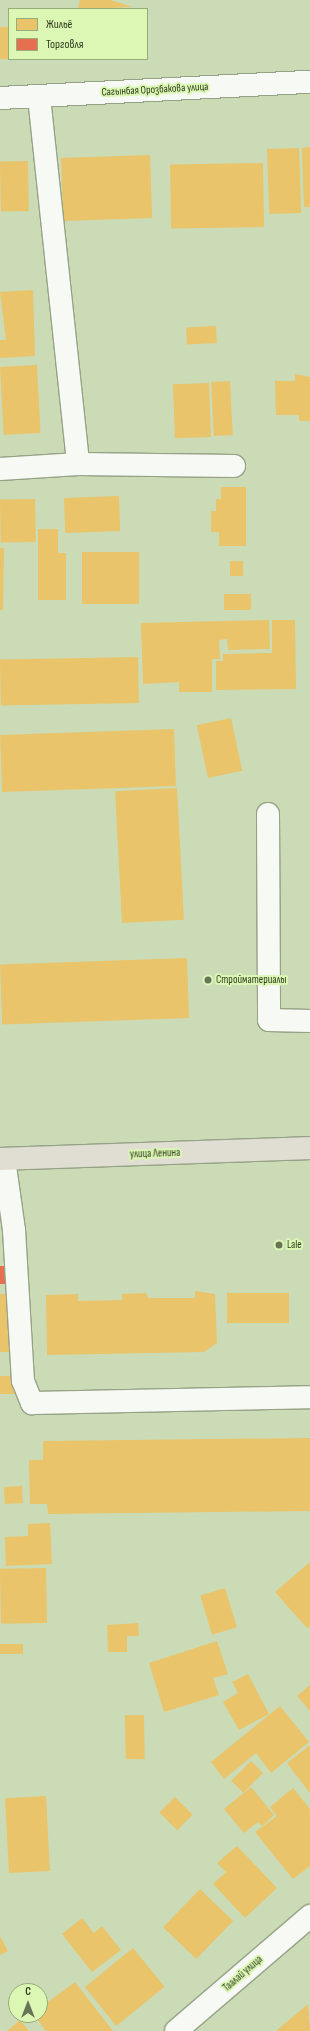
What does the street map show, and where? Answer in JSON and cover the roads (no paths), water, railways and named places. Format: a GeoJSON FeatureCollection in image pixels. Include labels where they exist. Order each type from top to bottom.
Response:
{"type":"FeatureCollection","features":[{"type":"Feature","properties":{"kind":"main road","name":"улица Ленина"},"geometry":{"type":"LineString","coordinates":[[2,1159],[310,1148]]}},
{"type":"Feature","properties":{"kind":"street","name":"Сагынбая Орозбакова улица"},"geometry":{"type":"LineString","coordinates":[[0,98],[310,82]]}},
{"type":"Feature","properties":{"kind":"street"},"geometry":{"type":"LineString","coordinates":[[39,97],[78,464]]}},
{"type":"Feature","properties":{"kind":"street"},"geometry":{"type":"LineString","coordinates":[[0,469],[78,464],[234,466]]}},
{"type":"Feature","properties":{"kind":"street"},"geometry":{"type":"LineString","coordinates":[[268,814],[269,1020],[310,1021]]}},
{"type":"Feature","properties":{"kind":"street"},"geometry":{"type":"LineString","coordinates":[[2,1159],[14,1230],[23,1381],[32,1402],[310,1397]]}},
{"type":"Feature","properties":{"kind":"street","name":"Таалай улица"},"geometry":{"type":"LineString","coordinates":[[176,2031],[310,1916]]}},
{"type":"Feature","properties":{"kind":"place","name":"Стройматериалы"},"geometry":{"type":"Point","coordinates":[208,980]}},
{"type":"Feature","properties":{"kind":"place","name":"Lale"},"geometry":{"type":"Point","coordinates":[279,1245]}}]}
